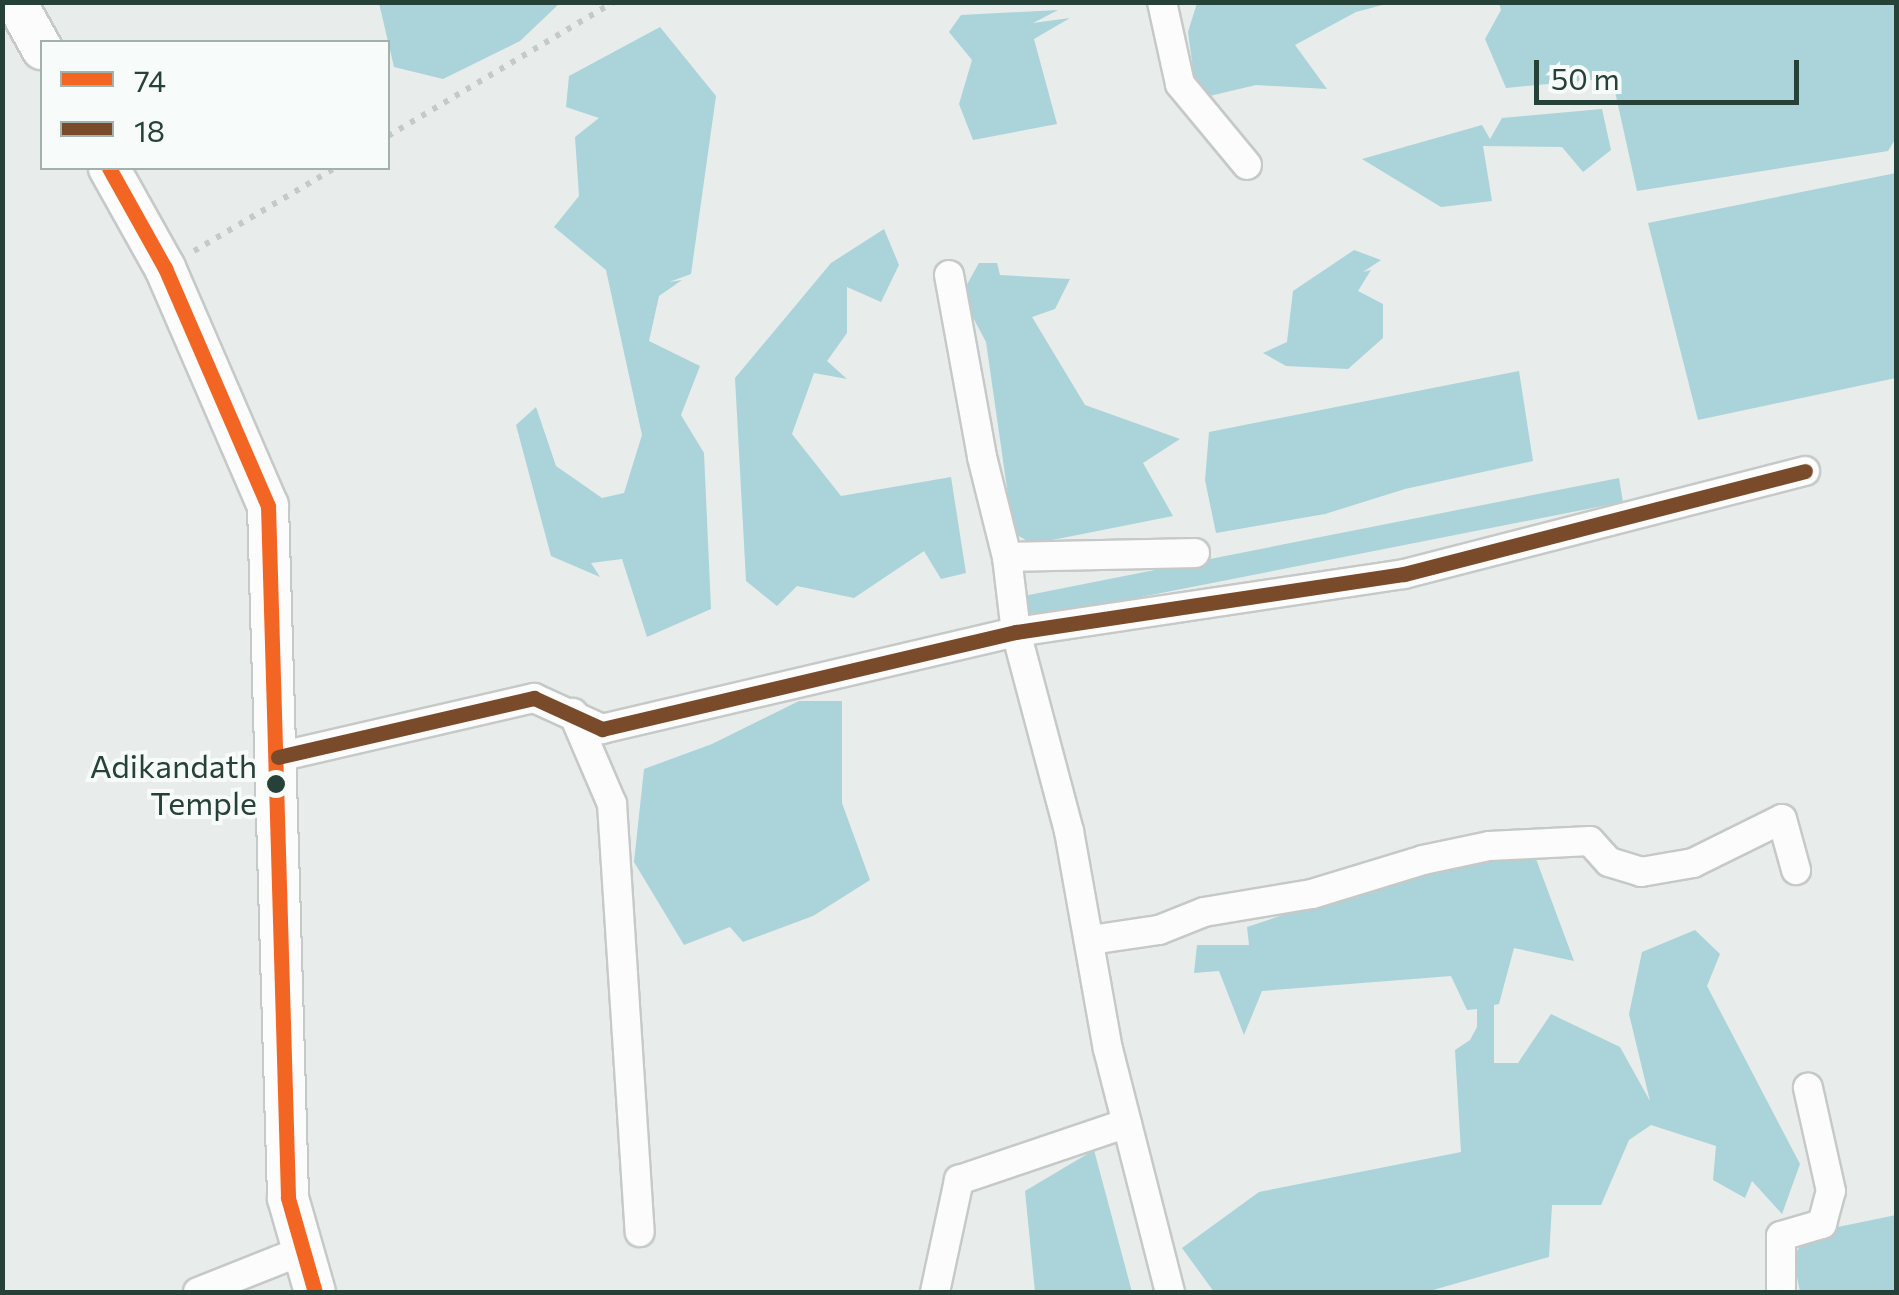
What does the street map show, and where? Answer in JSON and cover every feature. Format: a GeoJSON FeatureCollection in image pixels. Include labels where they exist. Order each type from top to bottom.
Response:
{"type":"FeatureCollection","features":[{"type":"Feature","properties":{"kind":"main road"},"geometry":{"type":"LineString","coordinates":[[16,2],[40,45]]}},
{"type":"Feature","properties":{"kind":"main road"},"geometry":{"type":"LineString","coordinates":[[110,170],[165,268],[268,506],[288,1198],[316,1292]]}},
{"type":"Feature","properties":{"kind":"street"},"geometry":{"type":"LineString","coordinates":[[1162,2],[1180,84],[1246,165]]}},
{"type":"Feature","properties":{"kind":"street"},"geometry":{"type":"LineString","coordinates":[[949,276],[982,457],[1007,557],[1016,632],[1069,831],[1108,1048],[1170,1292]]}},
{"type":"Feature","properties":{"kind":"street"},"geometry":{"type":"LineString","coordinates":[[278,757],[534,698],[602,729],[1016,632],[1404,574],[1806,471]]}},
{"type":"Feature","properties":{"kind":"street"},"geometry":{"type":"LineString","coordinates":[[1007,557],[1195,553]]}},
{"type":"Feature","properties":{"kind":"street"},"geometry":{"type":"LineString","coordinates":[[573,713],[612,804],[640,1232]]}},
{"type":"Feature","properties":{"kind":"street"},"geometry":{"type":"LineString","coordinates":[[1090,940],[1159,930],[1204,912],[1312,894],[1423,860],[1489,846],[1590,841],[1610,862],[1641,872],[1693,863],[1782,819],[1796,870]]}},
{"type":"Feature","properties":{"kind":"street"},"geometry":{"type":"LineString","coordinates":[[1782,1292],[1781,1236],[1822,1224],[1831,1191],[1808,1088]]}},
{"type":"Feature","properties":{"kind":"street"},"geometry":{"type":"LineString","coordinates":[[934,1292],[959,1180],[1127,1123]]}},
{"type":"Feature","properties":{"kind":"street"},"geometry":{"type":"LineString","coordinates":[[198,1292],[304,1250]]}},
{"type":"Feature","properties":{"kind":"path"},"geometry":{"type":"LineString","coordinates":[[390,135],[614,2]]}},
{"type":"Feature","properties":{"kind":"path"},"geometry":{"type":"LineString","coordinates":[[165,268],[332,170]]}},
{"type":"Feature","properties":{"kind":"water"},"geometry":{"type":"Polygon","coordinates":[[[379,2],[560,3],[520,41],[443,79],[394,67],[379,2]]]}},
{"type":"Feature","properties":{"kind":"water"},"geometry":{"type":"Polygon","coordinates":[[[1197,3],[1390,3],[1356,12],[1295,45],[1327,89],[1256,85],[1197,99],[1188,32],[1197,3]]]}},
{"type":"Feature","properties":{"kind":"water"},"geometry":{"type":"Polygon","coordinates":[[[1499,3],[1896,3],[1896,138],[1888,151],[1637,191],[1612,78],[1506,88],[1485,39],[1501,10],[1499,3]]]}},
{"type":"Feature","properties":{"kind":"water"},"geometry":{"type":"Polygon","coordinates":[[[1058,10],[1033,23],[1070,18],[1034,39],[1057,124],[973,140],[959,104],[972,60],[949,32],[961,15],[1058,10]]]}},
{"type":"Feature","properties":{"kind":"water"},"geometry":{"type":"Polygon","coordinates":[[[660,27],[716,96],[691,274],[669,282],[682,280],[659,296],[649,341],[700,366],[681,415],[704,453],[711,609],[647,637],[622,559],[591,563],[600,577],[551,556],[516,425],[536,407],[556,466],[602,498],[624,493],[642,435],[606,270],[554,227],[579,196],[575,137],[599,118],[566,107],[569,76],[660,27]]]}},
{"type":"Feature","properties":{"kind":"water"},"geometry":{"type":"Polygon","coordinates":[[[1602,109],[1611,150],[1583,172],[1562,147],[1483,146],[1492,201],[1441,207],[1362,159],[1482,125],[1490,139],[1502,118],[1602,109]]]}},
{"type":"Feature","properties":{"kind":"water"},"geometry":{"type":"Polygon","coordinates":[[[1896,173],[1896,378],[1698,420],[1648,223],[1896,173]]]}},
{"type":"Feature","properties":{"kind":"water"},"geometry":{"type":"Polygon","coordinates":[[[884,229],[899,265],[881,302],[847,287],[847,333],[827,361],[847,379],[814,373],[792,434],[841,496],[951,477],[966,573],[941,579],[924,551],[854,598],[797,586],[777,606],[746,581],[735,378],[831,263],[884,229]]]}},
{"type":"Feature","properties":{"kind":"water"},"geometry":{"type":"Polygon","coordinates":[[[1354,250],[1381,260],[1363,272],[1371,270],[1358,291],[1383,304],[1383,338],[1348,369],[1286,366],[1263,353],[1287,342],[1293,291],[1354,250]]]}},
{"type":"Feature","properties":{"kind":"water"},"geometry":{"type":"Polygon","coordinates":[[[979,263],[997,263],[1000,275],[1070,279],[1055,309],[1032,317],[1085,405],[1180,439],[1143,463],[1173,516],[1032,544],[1009,530],[1012,523],[986,342],[961,295],[979,263]]]}},
{"type":"Feature","properties":{"kind":"water"},"geometry":{"type":"Polygon","coordinates":[[[1519,371],[1533,461],[1405,489],[1325,514],[1216,533],[1205,480],[1209,432],[1519,371]]]}},
{"type":"Feature","properties":{"kind":"water"},"geometry":{"type":"Polygon","coordinates":[[[1619,478],[1623,502],[1014,622],[1013,598],[1619,478]]]}},
{"type":"Feature","properties":{"kind":"water"},"geometry":{"type":"Polygon","coordinates":[[[799,701],[842,701],[842,803],[870,880],[813,916],[743,942],[730,927],[684,945],[634,862],[644,769],[712,744],[799,701]]]}},
{"type":"Feature","properties":{"kind":"water"},"geometry":{"type":"Polygon","coordinates":[[[1489,846],[1536,859],[1574,961],[1514,948],[1499,1004],[1494,1005],[1494,1063],[1518,1063],[1551,1014],[1620,1047],[1650,1101],[1629,1014],[1642,952],[1695,930],[1720,954],[1707,986],[1800,1164],[1782,1214],[1752,1181],[1745,1198],[1713,1180],[1716,1146],[1651,1125],[1629,1140],[1601,1205],[1552,1205],[1549,1257],[1426,1292],[1214,1292],[1182,1248],[1259,1192],[1461,1152],[1455,1050],[1470,1040],[1477,1027],[1477,1009],[1467,1010],[1451,976],[1262,991],[1244,1035],[1219,971],[1194,973],[1197,945],[1249,945],[1247,927],[1489,846]]]}},
{"type":"Feature","properties":{"kind":"water"},"geometry":{"type":"Polygon","coordinates":[[[1094,1150],[1132,1292],[1035,1292],[1025,1191],[1094,1150]]]}},
{"type":"Feature","properties":{"kind":"water"},"geometry":{"type":"Polygon","coordinates":[[[1896,1215],[1896,1292],[1800,1292],[1793,1257],[1809,1233],[1896,1215]]]}},
{"type":"Feature","properties":{"kind":"transit line","name":"74"},"geometry":{"type":"LineString","coordinates":[[110,170],[165,268],[268,506],[288,1198],[315,1292]]}},
{"type":"Feature","properties":{"kind":"transit line","name":"18"},"geometry":{"type":"LineString","coordinates":[[278,757],[534,698],[602,729],[1016,632],[1404,574],[1805,471]]}},
{"type":"Feature","properties":{"kind":"place","name":"Adikandath Temple"},"geometry":{"type":"Point","coordinates":[276,784]}}]}
